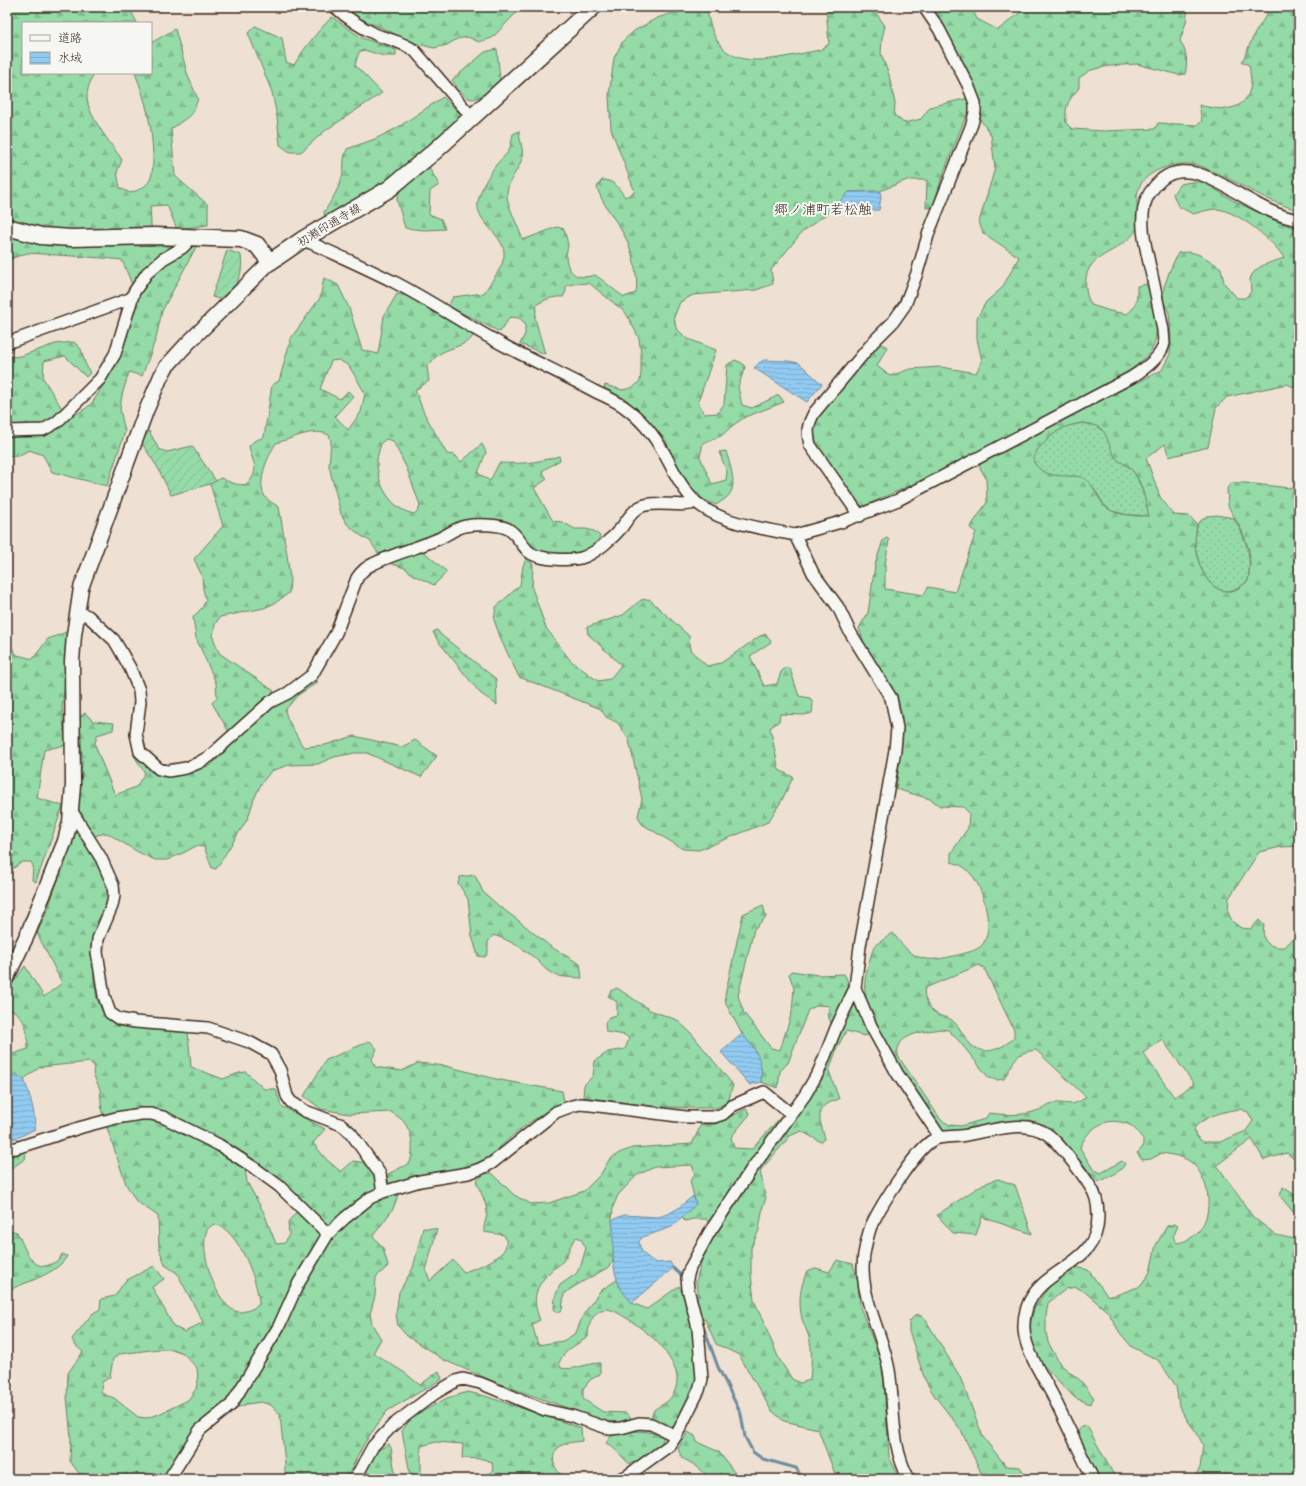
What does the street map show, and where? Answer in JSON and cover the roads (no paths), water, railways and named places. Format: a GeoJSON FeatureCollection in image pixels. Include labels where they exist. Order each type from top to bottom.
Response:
{"type":"FeatureCollection","features":[{"type":"Feature","properties":{"kind":"main road","name":"初瀬印通寺線"},"geometry":{"type":"LineString","coordinates":[[270,262],[302,240],[389,189],[435,151],[471,116],[593,7]]}},
{"type":"Feature","properties":{"kind":"main road"},"geometry":{"type":"LineString","coordinates":[[7,227],[41,236],[72,238],[187,237],[241,239],[257,245],[270,262]]}},
{"type":"Feature","properties":{"kind":"street"},"geometry":{"type":"LineString","coordinates":[[335,7],[355,22],[376,34],[406,45],[415,51],[471,116]]}},
{"type":"Feature","properties":{"kind":"street"},"geometry":{"type":"LineString","coordinates":[[860,516],[810,446],[808,423],[814,413],[905,305],[917,273],[928,232],[972,124],[975,112],[975,103],[968,85],[939,29],[924,7]]}},
{"type":"Feature","properties":{"kind":"street"},"geometry":{"type":"LineString","coordinates":[[302,240],[396,283],[499,343],[622,405],[636,416],[650,432],[665,454],[677,479],[694,500],[713,513],[761,529],[795,535],[824,528],[860,516],[898,500],[1132,377],[1151,362],[1159,354],[1164,344],[1164,330],[1144,236],[1144,206],[1148,195],[1157,183],[1165,177],[1177,172],[1190,171],[1203,175],[1265,208],[1299,220]]}},
{"type":"Feature","properties":{"kind":"street"},"geometry":{"type":"LineString","coordinates":[[7,432],[43,430],[49,427],[57,422],[100,380],[115,354],[134,292],[147,273],[163,259],[182,248],[187,243],[187,237]]}},
{"type":"Feature","properties":{"kind":"street"},"geometry":{"type":"LineString","coordinates":[[7,977],[28,933],[65,841],[70,822],[73,785],[72,661],[81,588],[146,411],[166,367],[186,345],[270,262]]}},
{"type":"Feature","properties":{"kind":"street"},"geometry":{"type":"LineString","coordinates":[[7,343],[132,298]]}},
{"type":"Feature","properties":{"kind":"street"},"geometry":{"type":"LineString","coordinates":[[77,612],[88,616],[114,640],[130,668],[139,690],[140,702],[136,734],[140,752],[159,768],[168,771],[186,768],[210,756],[266,705],[288,693],[312,675],[336,633],[357,578],[372,564],[463,527],[474,525],[507,529],[517,537],[529,553],[564,560],[581,558],[610,540],[633,512],[640,507],[653,504],[691,504],[694,500]]}},
{"type":"Feature","properties":{"kind":"street"},"geometry":{"type":"LineString","coordinates":[[619,1479],[627,1476],[670,1445],[699,1390],[702,1379],[698,1328],[688,1289],[687,1278],[690,1268],[709,1233],[750,1170],[790,1113],[805,1095],[819,1071],[836,1028],[855,988],[860,946],[888,791],[897,728],[890,698],[850,632],[838,607],[813,572],[795,535]]}},
{"type":"Feature","properties":{"kind":"street"},"geometry":{"type":"LineString","coordinates":[[70,810],[101,858],[113,886],[114,896],[112,906],[98,939],[97,952],[104,996],[110,1013],[119,1019],[135,1022],[208,1028],[249,1042],[271,1054],[280,1070],[287,1096],[291,1102],[305,1111],[342,1126],[351,1134],[380,1174],[383,1192]]}},
{"type":"Feature","properties":{"kind":"street"},"geometry":{"type":"LineString","coordinates":[[855,988],[871,1026],[897,1072],[940,1137]]}},
{"type":"Feature","properties":{"kind":"street"},"geometry":{"type":"LineString","coordinates":[[169,1479],[200,1430],[231,1406],[279,1326],[297,1286],[328,1234],[370,1198],[383,1192],[420,1181],[468,1173],[480,1169],[492,1163],[556,1112],[580,1104],[686,1117],[714,1117],[723,1114],[732,1106],[764,1092],[790,1113]]}},
{"type":"Feature","properties":{"kind":"street"},"geometry":{"type":"LineString","coordinates":[[7,1149],[16,1148],[116,1118],[141,1114],[151,1114],[163,1117],[219,1145],[253,1167],[279,1186],[328,1234]]}},
{"type":"Feature","properties":{"kind":"street"},"geometry":{"type":"LineString","coordinates":[[909,1479],[898,1451],[894,1428],[893,1396],[884,1349],[867,1300],[864,1284],[865,1246],[872,1224],[909,1164],[932,1140],[940,1137],[963,1136],[1011,1126],[1027,1126],[1047,1134],[1057,1143],[1091,1186],[1096,1198],[1098,1223],[1097,1232],[1092,1242],[1085,1253],[1050,1276],[1034,1294],[1027,1307],[1024,1322],[1028,1349],[1060,1410],[1093,1479]]}},
{"type":"Feature","properties":{"kind":"street"},"geometry":{"type":"LineString","coordinates":[[355,1479],[374,1446],[393,1425],[434,1394],[456,1381],[463,1379],[480,1383],[545,1410],[572,1416],[610,1429],[621,1428],[639,1422],[651,1424],[676,1436]]}},
{"type":"Feature","properties":{"kind":"water"},"geometry":{"type":"Polygon","coordinates":[[[880,191],[881,196],[879,210],[829,212],[849,192],[880,191]]]}},
{"type":"Feature","properties":{"kind":"water"},"geometry":{"type":"Polygon","coordinates":[[[764,360],[799,363],[822,384],[807,402],[754,368],[764,360]]]}},
{"type":"Feature","properties":{"kind":"water"},"geometry":{"type":"Polygon","coordinates":[[[742,1034],[755,1050],[761,1067],[761,1082],[750,1085],[721,1052],[742,1034]]]}},
{"type":"Feature","properties":{"kind":"water"},"geometry":{"type":"Polygon","coordinates":[[[7,1072],[24,1079],[33,1109],[35,1129],[17,1138],[7,1139],[7,1072]]]}},
{"type":"Feature","properties":{"kind":"water"},"geometry":{"type":"Polygon","coordinates":[[[693,1196],[696,1204],[672,1227],[643,1237],[639,1241],[640,1248],[647,1256],[656,1263],[670,1262],[673,1268],[632,1303],[621,1289],[615,1272],[612,1220],[624,1215],[658,1217],[677,1209],[693,1196]]]}},
{"type":"Feature","properties":{"kind":"waterway"},"geometry":{"type":"LineString","coordinates":[[673,1268],[683,1277]]}},
{"type":"Feature","properties":{"kind":"waterway"},"geometry":{"type":"LineString","coordinates":[[703,1326],[718,1367],[741,1414],[745,1437],[753,1452],[763,1459],[796,1468],[803,1479]]}},
{"type":"Feature","properties":{"kind":"district","name":"郷ノ浦町若松触"},"geometry":{"type":"Point","coordinates":[823,209]}}]}
